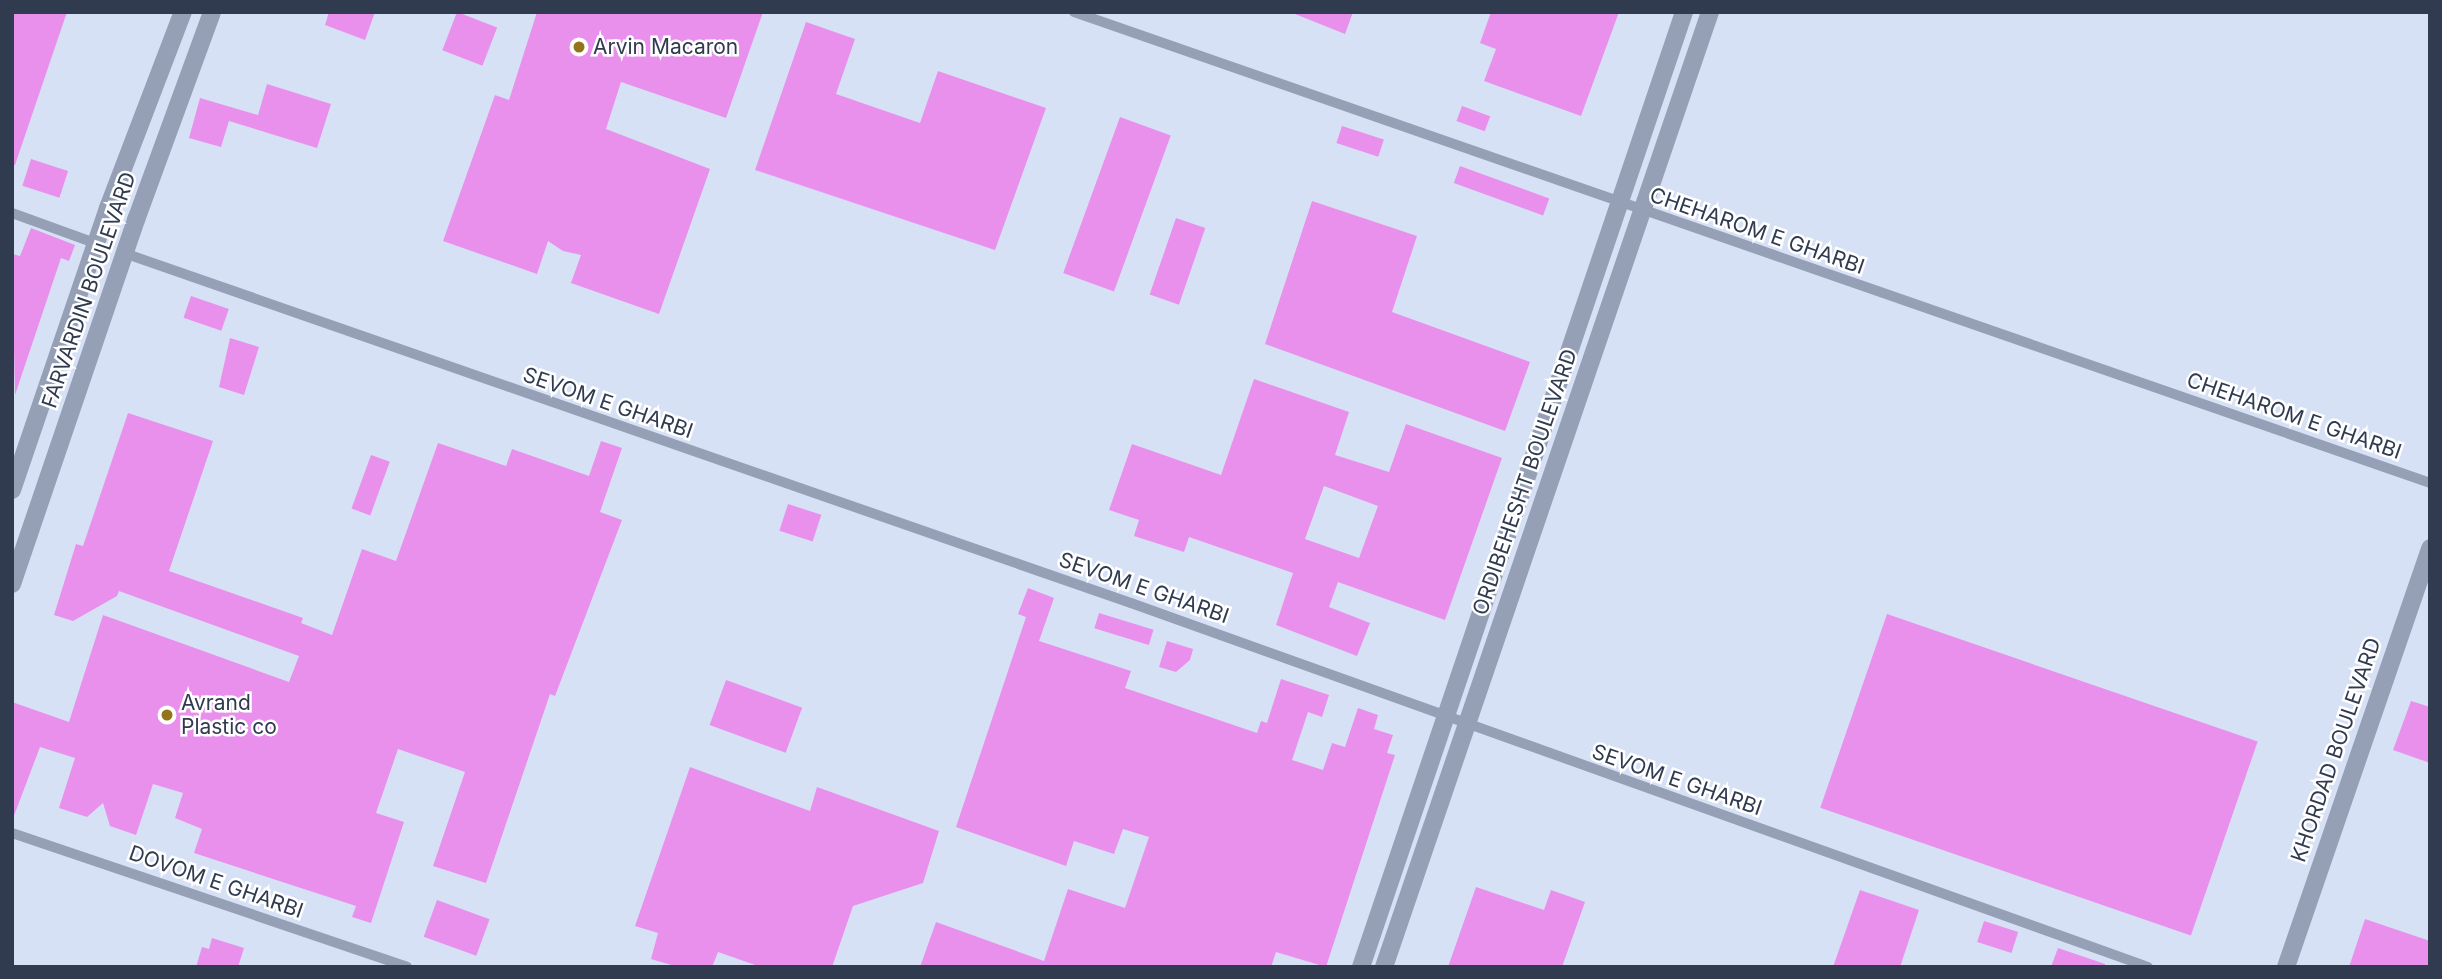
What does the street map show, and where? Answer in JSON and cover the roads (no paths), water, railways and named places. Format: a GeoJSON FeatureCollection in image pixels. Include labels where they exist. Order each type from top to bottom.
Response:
{"type":"FeatureCollection","features":[{"type":"Feature","properties":{"kind":"street","name":"FARVARDIN BOULEVARD"},"geometry":{"type":"LineString","coordinates":[[12,490],[95,243],[183,12]]}},
{"type":"Feature","properties":{"kind":"street","name":"FARVARDIN BOULEVARD"},"geometry":{"type":"LineString","coordinates":[[12,584],[124,253],[212,12]]}},
{"type":"Feature","properties":{"kind":"street","name":"ORDIBEHESHT BOULEVARD"},"geometry":{"type":"LineString","coordinates":[[1361,967],[1442,717],[1684,12]]}},
{"type":"Feature","properties":{"kind":"street","name":"ORDIBEHESHT BOULEVARD"},"geometry":{"type":"LineString","coordinates":[[1384,967],[1710,12]]}},
{"type":"Feature","properties":{"kind":"street"},"geometry":{"type":"LineString","coordinates":[[108,208],[107,222],[116,235],[124,235],[136,219]]}},
{"type":"Feature","properties":{"kind":"street"},"geometry":{"type":"LineString","coordinates":[[95,243],[124,253]]}},
{"type":"Feature","properties":{"kind":"street"},"geometry":{"type":"LineString","coordinates":[[81,286],[98,267],[105,267],[112,277],[110,295]]}},
{"type":"Feature","properties":{"kind":"street","name":"KHORDAD BOULEVARD"},"geometry":{"type":"LineString","coordinates":[[2286,967],[2430,548]]}},
{"type":"Feature","properties":{"kind":"lane","name":"CHEHAROM E GHARBI"},"geometry":{"type":"LineString","coordinates":[[1074,12],[1617,204],[2430,483]]}},
{"type":"Feature","properties":{"kind":"lane"},"geometry":{"type":"LineString","coordinates":[[12,214],[95,243]]}},
{"type":"Feature","properties":{"kind":"lane","name":"SEVOM E GHARBI"},"geometry":{"type":"LineString","coordinates":[[124,253],[1132,603],[1442,717],[2148,967]]}},
{"type":"Feature","properties":{"kind":"lane","name":"DOVOM E GHARBI"},"geometry":{"type":"LineString","coordinates":[[12,834],[408,967]]}},
{"type":"Feature","properties":{"kind":"place","name":"Arvin Macaron"},"geometry":{"type":"Point","coordinates":[579,47]}},
{"type":"Feature","properties":{"kind":"place","name":"Avrand Plastic co"},"geometry":{"type":"Point","coordinates":[167,715]}}]}
